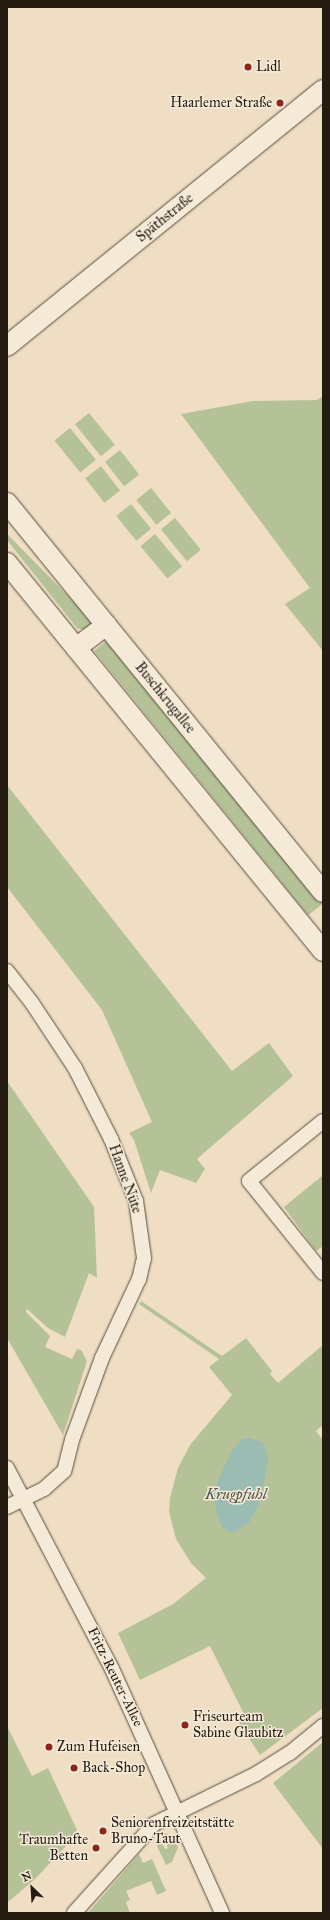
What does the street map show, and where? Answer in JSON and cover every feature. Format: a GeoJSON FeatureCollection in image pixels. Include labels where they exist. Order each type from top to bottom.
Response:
{"type":"FeatureCollection","features":[{"type":"Feature","properties":{"kind":"main road","name":"Späthstraße"},"geometry":{"type":"LineString","coordinates":[[7,346],[323,90]]}},
{"type":"Feature","properties":{"kind":"main road","name":"Buschkrugallee"},"geometry":{"type":"LineString","coordinates":[[7,503],[323,892]]}},
{"type":"Feature","properties":{"kind":"main road"},"geometry":{"type":"LineString","coordinates":[[7,563],[323,952]]}},
{"type":"Feature","properties":{"kind":"main road"},"geometry":{"type":"LineString","coordinates":[[76,648],[106,625]]}},
{"type":"Feature","properties":{"kind":"street","name":"Hanne Nüte"},"geometry":{"type":"LineString","coordinates":[[7,971],[32,1003],[75,1068],[111,1139],[136,1201],[144,1245],[139,1278],[102,1358],[72,1440],[64,1471],[44,1489],[7,1507]]}},
{"type":"Feature","properties":{"kind":"street"},"geometry":{"type":"LineString","coordinates":[[323,1120],[249,1180],[323,1273]]}},
{"type":"Feature","properties":{"kind":"street","name":"Fritz-Reuter-Allee"},"geometry":{"type":"LineString","coordinates":[[7,1468],[112,1669],[222,1913]]}},
{"type":"Feature","properties":{"kind":"street"},"geometry":{"type":"LineString","coordinates":[[74,1913],[154,1824],[177,1811],[256,1774],[290,1753],[323,1726]]}},
{"type":"Feature","properties":{"kind":"green space"},"geometry":{"type":"Polygon","coordinates":[[[323,396],[323,651],[285,604],[310,588],[181,414],[253,401],[317,400],[323,396]]]}},
{"type":"Feature","properties":{"kind":"green space"},"geometry":{"type":"Polygon","coordinates":[[[89,413],[115,445],[101,456],[75,424],[89,413]]]}},
{"type":"Feature","properties":{"kind":"green space"},"geometry":{"type":"Polygon","coordinates":[[[70,428],[96,460],[80,472],[54,441],[70,428]]]}},
{"type":"Feature","properties":{"kind":"green space"},"geometry":{"type":"Polygon","coordinates":[[[120,450],[139,474],[124,486],[105,462],[120,450]]]}},
{"type":"Feature","properties":{"kind":"green space"},"geometry":{"type":"Polygon","coordinates":[[[101,466],[120,490],[104,503],[85,478],[101,466]]]}},
{"type":"Feature","properties":{"kind":"green space"},"geometry":{"type":"Polygon","coordinates":[[[151,488],[171,513],[156,525],[136,500],[151,488]]]}},
{"type":"Feature","properties":{"kind":"green space"},"geometry":{"type":"Polygon","coordinates":[[[131,504],[151,529],[136,541],[116,516],[131,504]]]}},
{"type":"Feature","properties":{"kind":"green space"},"geometry":{"type":"Polygon","coordinates":[[[175,518],[201,550],[187,561],[161,529],[175,518]]]}},
{"type":"Feature","properties":{"kind":"green space"},"geometry":{"type":"Polygon","coordinates":[[[7,534],[93,621],[91,626],[85,630],[77,628],[7,540],[7,534]]]}},
{"type":"Feature","properties":{"kind":"green space"},"geometry":{"type":"Polygon","coordinates":[[[155,534],[182,566],[167,578],[140,546],[155,534]]]}},
{"type":"Feature","properties":{"kind":"green space"},"geometry":{"type":"Polygon","coordinates":[[[109,639],[323,903],[308,915],[94,651],[109,639]]]}},
{"type":"Feature","properties":{"kind":"green space"},"geometry":{"type":"Polygon","coordinates":[[[7,785],[232,1071],[269,1043],[293,1076],[197,1159],[205,1169],[196,1183],[160,1170],[151,1193],[134,1140],[129,1133],[152,1122],[102,1010],[7,887],[7,785]]]}},
{"type":"Feature","properties":{"kind":"green space"},"geometry":{"type":"Polygon","coordinates":[[[7,1081],[94,1207],[97,1278],[89,1273],[65,1337],[48,1328],[27,1309],[26,1312],[50,1336],[45,1347],[72,1359],[77,1349],[81,1350],[87,1361],[63,1435],[7,1338],[7,1081]]]}},
{"type":"Feature","properties":{"kind":"green space"},"geometry":{"type":"Polygon","coordinates":[[[323,1175],[323,1246],[316,1251],[284,1207],[323,1175]]]}},
{"type":"Feature","properties":{"kind":"green space"},"geometry":{"type":"Polygon","coordinates":[[[141,1301],[222,1356],[246,1338],[272,1371],[270,1374],[278,1383],[323,1345],[323,1425],[316,1431],[323,1440],[323,1708],[260,1755],[239,1723],[246,1718],[210,1646],[140,1680],[118,1633],[173,1604],[206,1578],[191,1563],[176,1539],[169,1511],[170,1498],[178,1468],[190,1445],[232,1395],[209,1367],[219,1359],[139,1304],[141,1301]]]}},
{"type":"Feature","properties":{"kind":"green space"},"geometry":{"type":"Polygon","coordinates":[[[7,1726],[32,1776],[48,1768],[77,1830],[65,1847],[36,1878],[7,1903],[7,1726]]]}},
{"type":"Feature","properties":{"kind":"green space"},"geometry":{"type":"Polygon","coordinates":[[[323,1742],[323,1849],[273,1783],[323,1742]]]}},
{"type":"Feature","properties":{"kind":"green space"},"geometry":{"type":"Polygon","coordinates":[[[166,1833],[173,1838],[178,1847],[172,1862],[166,1865],[157,1846],[159,1836],[165,1849],[168,1848],[162,1835],[166,1833]]]}},
{"type":"Feature","properties":{"kind":"green space"},"geometry":{"type":"Polygon","coordinates":[[[139,1854],[143,1863],[152,1859],[166,1891],[157,1895],[151,1881],[126,1891],[130,1900],[126,1902],[130,1913],[88,1913],[139,1854]]]}},
{"type":"Feature","properties":{"kind":"water","name":"Krugpfuhl"},"geometry":{"type":"Polygon","coordinates":[[[249,1438],[263,1442],[268,1458],[265,1478],[258,1507],[249,1522],[236,1532],[229,1532],[222,1527],[217,1515],[213,1492],[231,1452],[242,1439],[249,1438]]]}},
{"type":"Feature","properties":{"kind":"place","name":"Lidl"},"geometry":{"type":"Point","coordinates":[248,67]}},
{"type":"Feature","properties":{"kind":"place","name":"Haarlemer Straße"},"geometry":{"type":"Point","coordinates":[280,103]}},
{"type":"Feature","properties":{"kind":"place","name":"Friseurteam Sabine Glaubitz"},"geometry":{"type":"Point","coordinates":[185,1725]}},
{"type":"Feature","properties":{"kind":"place","name":"Zum Hufeisen"},"geometry":{"type":"Point","coordinates":[49,1747]}},
{"type":"Feature","properties":{"kind":"place","name":"Back-Shop"},"geometry":{"type":"Point","coordinates":[74,1768]}},
{"type":"Feature","properties":{"kind":"place","name":"Seniorenfreizeitstätte Bruno-Taut"},"geometry":{"type":"Point","coordinates":[103,1831]}},
{"type":"Feature","properties":{"kind":"place","name":"Traumhafte Betten"},"geometry":{"type":"Point","coordinates":[96,1848]}}]}
